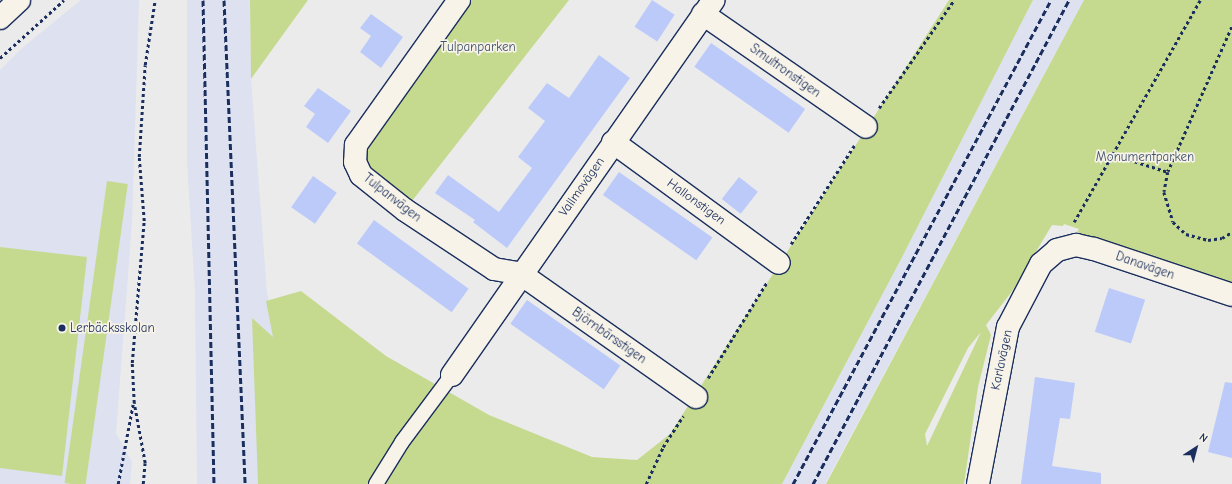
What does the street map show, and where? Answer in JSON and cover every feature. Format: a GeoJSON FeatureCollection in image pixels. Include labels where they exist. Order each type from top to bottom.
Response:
{"type":"FeatureCollection","features":[{"type":"Feature","properties":{"kind":"street"},"geometry":{"type":"LineString","coordinates":[[0,18],[19,0]]}},
{"type":"Feature","properties":{"kind":"street","name":"Tulpanvägen"},"geometry":{"type":"LineString","coordinates":[[459,0],[356,145],[355,162],[361,175],[405,210],[494,269],[522,274]]}},
{"type":"Feature","properties":{"kind":"street","name":"Vallmovägen"},"geometry":{"type":"LineString","coordinates":[[452,375],[613,142],[709,7]]}},
{"type":"Feature","properties":{"kind":"street","name":"Smultronstigen"},"geometry":{"type":"LineString","coordinates":[[709,7],[866,127]]}},
{"type":"Feature","properties":{"kind":"street","name":"Hallonstigen"},"geometry":{"type":"LineString","coordinates":[[613,142],[779,263]]}},
{"type":"Feature","properties":{"kind":"street","name":"Danavägen"},"geometry":{"type":"LineString","coordinates":[[1057,250],[1076,246],[1094,249],[1232,295]]}},
{"type":"Feature","properties":{"kind":"street","name":"Karlavägen"},"geometry":{"type":"LineString","coordinates":[[978,484],[1008,327],[1041,264],[1057,250]]}},
{"type":"Feature","properties":{"kind":"street","name":"Björnbärsstigen"},"geometry":{"type":"LineString","coordinates":[[522,274],[696,397]]}},
{"type":"Feature","properties":{"kind":"lane"},"geometry":{"type":"LineString","coordinates":[[376,484],[402,442],[452,375]]}},
{"type":"Feature","properties":{"kind":"path"},"geometry":{"type":"LineString","coordinates":[[0,58],[64,0]]}},
{"type":"Feature","properties":{"kind":"path"},"geometry":{"type":"LineString","coordinates":[[143,484],[145,463],[134,403],[132,363],[144,221],[139,156],[145,65],[155,0]]}},
{"type":"Feature","properties":{"kind":"path"},"geometry":{"type":"LineString","coordinates":[[646,484],[663,447],[696,397],[779,263],[866,127],[954,0]]}},
{"type":"Feature","properties":{"kind":"path"},"geometry":{"type":"LineString","coordinates":[[1057,250],[1200,0]]}},
{"type":"Feature","properties":{"kind":"path"},"geometry":{"type":"LineString","coordinates":[[1232,27],[1168,172],[1164,192],[1173,222],[1186,234],[1208,240],[1222,238],[1232,232]]}},
{"type":"Feature","properties":{"kind":"path"},"geometry":{"type":"LineString","coordinates":[[1112,154],[1168,172]]}},
{"type":"Feature","properties":{"kind":"path"},"geometry":{"type":"LineString","coordinates":[[118,484],[134,403]]}},
{"type":"Feature","properties":{"kind":"path"},"geometry":{"type":"LineString","coordinates":[[648,479],[651,484]]}},
{"type":"Feature","properties":{"kind":"shaded area","name":"Lerbäcksskolan"},"geometry":{"type":"Polygon","coordinates":[[[81,0],[139,0],[132,222],[116,433],[132,462],[130,484],[0,484],[0,70],[21,49],[81,0]]]}},
{"type":"Feature","properties":{"kind":"shaded area"},"geometry":{"type":"Polygon","coordinates":[[[187,0],[250,0],[251,79],[267,294],[286,364],[292,484],[197,484],[195,291],[187,161],[187,0]]]}},
{"type":"Feature","properties":{"kind":"shaded area"},"geometry":{"type":"Polygon","coordinates":[[[1033,0],[1084,0],[825,484],[782,484],[899,263],[1033,0]]]}},
{"type":"Feature","properties":{"kind":"green space"},"geometry":{"type":"Polygon","coordinates":[[[250,0],[308,0],[251,79],[250,0]]]}},
{"type":"Feature","properties":{"kind":"green space","name":"Tulpanparken"},"geometry":{"type":"Polygon","coordinates":[[[459,0],[569,0],[405,210],[361,175],[356,145],[459,0]]]}},
{"type":"Feature","properties":{"kind":"green space"},"geometry":{"type":"Polygon","coordinates":[[[949,0],[1033,0],[899,263],[782,484],[258,484],[252,318],[273,337],[266,301],[301,291],[386,356],[489,415],[592,457],[637,460],[670,434],[949,0]]]}},
{"type":"Feature","properties":{"kind":"green space","name":"Monumentparken"},"geometry":{"type":"Polygon","coordinates":[[[1084,0],[1232,0],[1232,283],[1095,239],[1077,232],[1079,229],[1064,224],[1063,226],[1052,225],[1013,290],[986,325],[991,335],[978,387],[964,484],[826,484],[1084,0]],[[981,332],[968,348],[925,434],[927,446],[981,332]]]}},
{"type":"Feature","properties":{"kind":"green space"},"geometry":{"type":"Polygon","coordinates":[[[107,181],[128,184],[86,484],[65,483],[107,181]]]}},
{"type":"Feature","properties":{"kind":"green space"},"geometry":{"type":"Polygon","coordinates":[[[0,247],[87,257],[62,476],[0,468],[0,247]]]}},
{"type":"Feature","properties":{"kind":"building"},"geometry":{"type":"Polygon","coordinates":[[[652,0],[675,15],[657,42],[635,27],[652,0]]]}},
{"type":"Feature","properties":{"kind":"building"},"geometry":{"type":"Polygon","coordinates":[[[371,14],[403,37],[381,68],[360,52],[371,36],[360,28],[371,14]]]}},
{"type":"Feature","properties":{"kind":"building"},"geometry":{"type":"Polygon","coordinates":[[[711,43],[805,109],[789,133],[694,67],[711,43]]]}},
{"type":"Feature","properties":{"kind":"building"},"geometry":{"type":"Polygon","coordinates":[[[599,55],[630,78],[507,248],[473,222],[475,220],[435,193],[448,175],[499,212],[532,168],[518,157],[545,121],[528,108],[547,83],[569,98],[599,55]]]}},
{"type":"Feature","properties":{"kind":"building"},"geometry":{"type":"Polygon","coordinates":[[[318,88],[351,111],[328,143],[306,127],[315,114],[304,106],[318,88]]]}},
{"type":"Feature","properties":{"kind":"building"},"geometry":{"type":"Polygon","coordinates":[[[619,172],[712,237],[696,260],[603,195],[619,172]]]}},
{"type":"Feature","properties":{"kind":"building"},"geometry":{"type":"Polygon","coordinates":[[[313,176],[337,193],[315,224],[291,207],[313,176]]]}},
{"type":"Feature","properties":{"kind":"building"},"geometry":{"type":"Polygon","coordinates":[[[739,177],[758,192],[741,214],[722,199],[739,177]]]}},
{"type":"Feature","properties":{"kind":"building"},"geometry":{"type":"Polygon","coordinates":[[[374,220],[469,289],[452,312],[357,243],[374,220]]]}},
{"type":"Feature","properties":{"kind":"building"},"geometry":{"type":"Polygon","coordinates":[[[1109,288],[1145,300],[1131,343],[1095,332],[1109,288]]]}},
{"type":"Feature","properties":{"kind":"building"},"geometry":{"type":"Polygon","coordinates":[[[527,300],[620,365],[604,389],[510,324],[527,300]]]}},
{"type":"Feature","properties":{"kind":"building"},"geometry":{"type":"Polygon","coordinates":[[[1035,377],[1075,383],[1070,419],[1060,418],[1052,466],[1101,473],[1101,484],[1021,484],[1035,377]]]}},
{"type":"Feature","properties":{"kind":"building"},"geometry":{"type":"Polygon","coordinates":[[[1225,382],[1232,383],[1232,458],[1208,452],[1225,382]]]}},
{"type":"Feature","properties":{"kind":"railway"},"geometry":{"type":"LineString","coordinates":[[203,0],[214,484]]}},
{"type":"Feature","properties":{"kind":"railway"},"geometry":{"type":"LineString","coordinates":[[224,0],[245,484]]}},
{"type":"Feature","properties":{"kind":"railway"},"geometry":{"type":"LineString","coordinates":[[793,484],[1051,0]]}},
{"type":"Feature","properties":{"kind":"railway"},"geometry":{"type":"LineString","coordinates":[[813,484],[1069,0]]}},
{"type":"Feature","properties":{"kind":"place","name":"Lerbäcksskolan"},"geometry":{"type":"Point","coordinates":[62,328]}}]}
